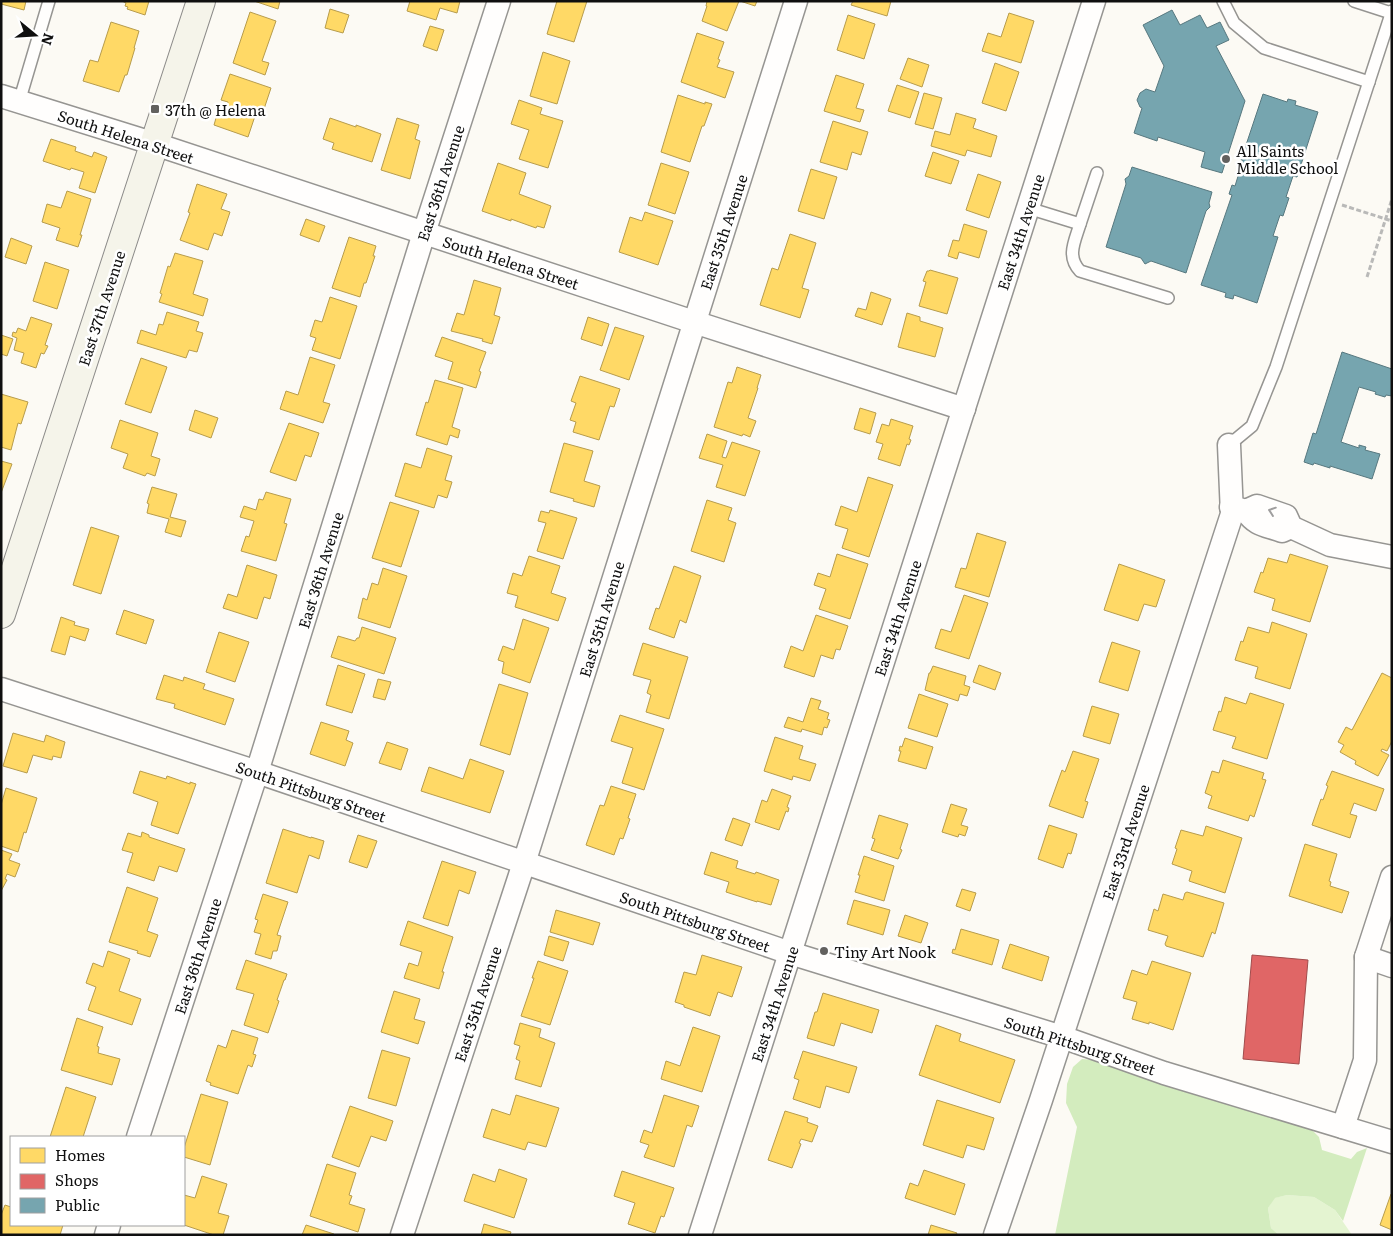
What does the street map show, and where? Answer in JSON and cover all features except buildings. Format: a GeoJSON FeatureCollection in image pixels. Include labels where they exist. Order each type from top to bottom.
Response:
{"type":"FeatureCollection","features":[{"type":"Feature","properties":{"kind":"street","name":"East 37th Avenue"},"geometry":{"type":"LineString","coordinates":[[1,614],[202,1]]}},
{"type":"Feature","properties":{"kind":"street","name":"East 36th Avenue"},"geometry":{"type":"LineString","coordinates":[[138,1136],[257,772],[424,233],[499,1]]}},
{"type":"Feature","properties":{"kind":"street","name":"East 35th Avenue"},"geometry":{"type":"LineString","coordinates":[[402,1235],[524,863],[796,1]]}},
{"type":"Feature","properties":{"kind":"street","name":"East 34th Avenue"},"geometry":{"type":"LineString","coordinates":[[700,1235],[1094,1]]}},
{"type":"Feature","properties":{"kind":"street","name":"South Helena Street"},"geometry":{"type":"LineString","coordinates":[[10,99],[155,144],[964,409]]}},
{"type":"Feature","properties":{"kind":"street","name":"East 33rd Avenue"},"geometry":{"type":"LineString","coordinates":[[995,1235],[1062,1038],[1232,514],[1239,509],[1229,445]]}},
{"type":"Feature","properties":{"kind":"street"},"geometry":{"type":"LineString","coordinates":[[1239,509],[1252,520],[1282,531],[1291,527],[1330,544],[1392,557]]}},
{"type":"Feature","properties":{"kind":"street","name":"South Pittsburg Street"},"geometry":{"type":"LineString","coordinates":[[1,689],[257,772],[790,953],[1062,1038],[1164,1073],[1392,1142]]}},
{"type":"Feature","properties":{"kind":"street"},"geometry":{"type":"LineString","coordinates":[[1343,1127],[1365,1060],[1366,957],[1392,877]]}},
{"type":"Feature","properties":{"kind":"street"},"geometry":{"type":"LineString","coordinates":[[1366,957],[1392,966]]}},
{"type":"Feature","properties":{"kind":"lane"},"geometry":{"type":"LineString","coordinates":[[10,99],[49,1]]}},
{"type":"Feature","properties":{"kind":"lane"},"geometry":{"type":"LineString","coordinates":[[1223,1],[1234,24],[1264,48],[1369,82]]}},
{"type":"Feature","properties":{"kind":"lane"},"geometry":{"type":"LineString","coordinates":[[1229,445],[1252,426],[1276,367],[1391,12],[1354,1]]}},
{"type":"Feature","properties":{"kind":"lane"},"geometry":{"type":"LineString","coordinates":[[1097,173],[1072,252],[1075,266],[1080,271],[1168,298]]}},
{"type":"Feature","properties":{"kind":"lane"},"geometry":{"type":"LineString","coordinates":[[1028,208],[1080,224]]}},
{"type":"Feature","properties":{"kind":"path"},"geometry":{"type":"LineString","coordinates":[[1367,277],[1392,199]]}},
{"type":"Feature","properties":{"kind":"path"},"geometry":{"type":"LineString","coordinates":[[1330,201],[1392,221]]}},
{"type":"Feature","properties":{"kind":"green space"},"geometry":{"type":"Polygon","coordinates":[[[1082,1059],[1093,1060],[1312,1130],[1319,1137],[1322,1150],[1351,1159],[1357,1152],[1367,1148],[1343,1221],[1335,1210],[1314,1197],[1287,1195],[1275,1198],[1268,1208],[1271,1228],[1279,1235],[1055,1235],[1077,1127],[1066,1103],[1067,1084],[1073,1067],[1082,1059]]]}},
{"type":"Feature","properties":{"kind":"green space"},"geometry":{"type":"Polygon","coordinates":[[[1287,1195],[1314,1197],[1335,1210],[1352,1235],[1279,1235],[1271,1228],[1268,1208],[1274,1198],[1287,1195]]]}},
{"type":"Feature","properties":{"kind":"place","name":"37th @ Helena"},"geometry":{"type":"Point","coordinates":[155,109]}},
{"type":"Feature","properties":{"kind":"place","name":"All Saints Middle School"},"geometry":{"type":"Point","coordinates":[1226,159]}},
{"type":"Feature","properties":{"kind":"place","name":"Tiny Art Nook"},"geometry":{"type":"Point","coordinates":[824,951]}}]}
